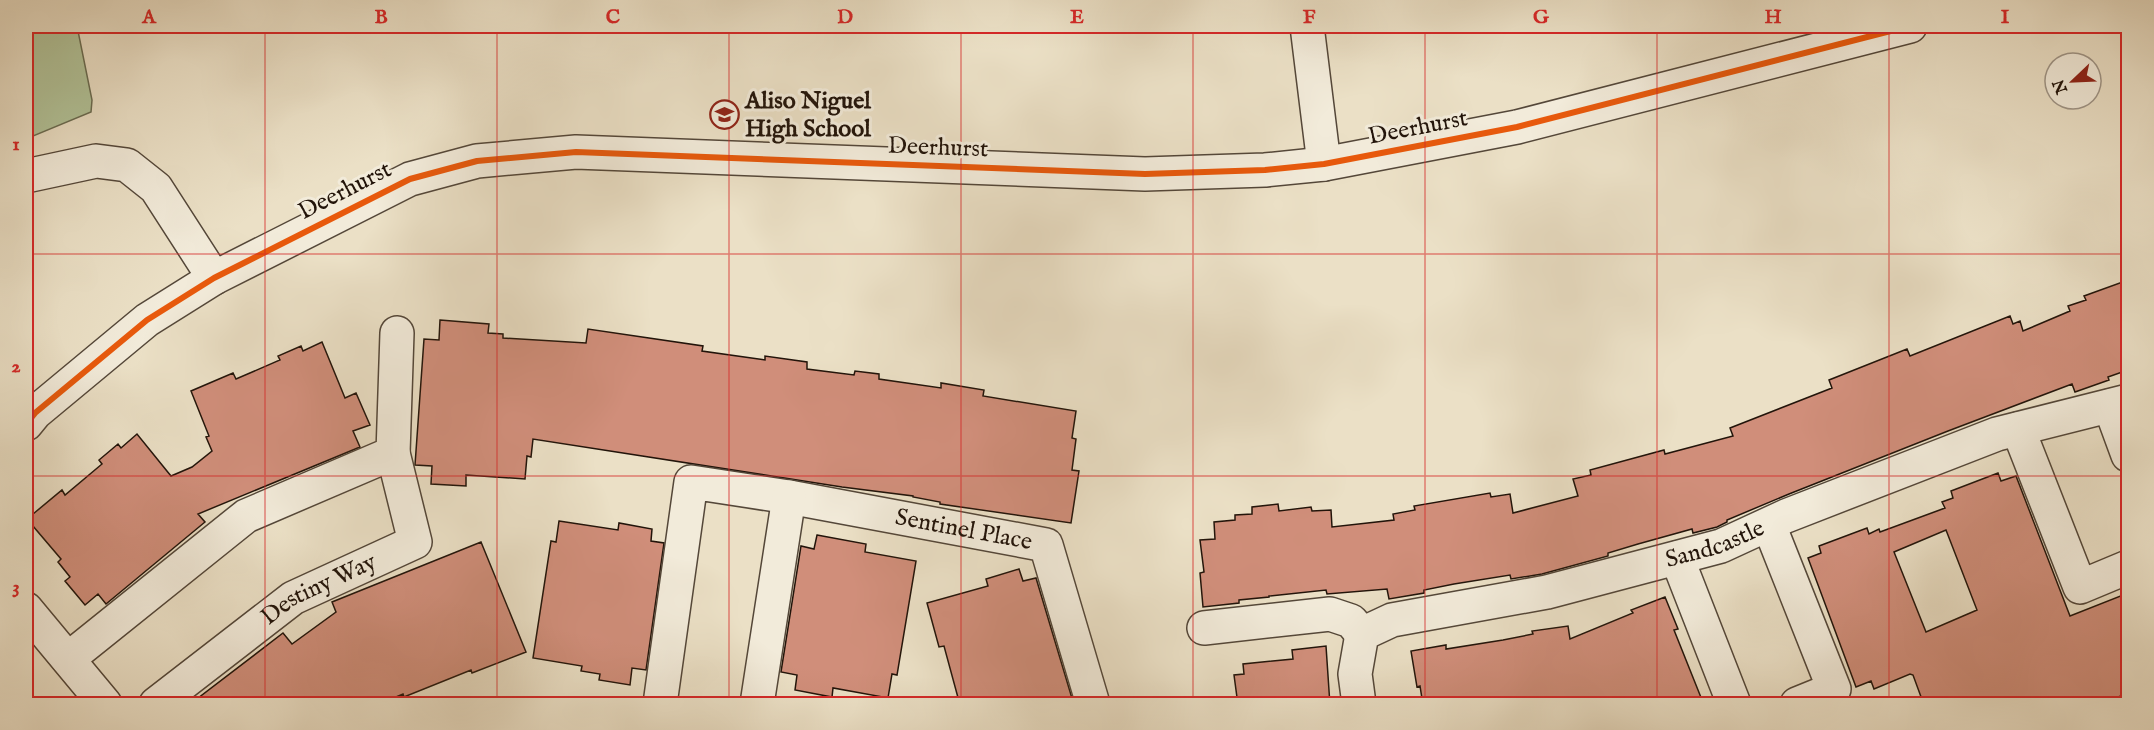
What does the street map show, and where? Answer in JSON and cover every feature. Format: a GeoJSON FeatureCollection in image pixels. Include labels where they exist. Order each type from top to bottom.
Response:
{"type":"FeatureCollection","features":[{"type":"Feature","properties":{"kind":"street"},"geometry":{"type":"LineString","coordinates":[[1307,26],[1324,164]]}},
{"type":"Feature","properties":{"kind":"street","name":"Deerhurst"},"geometry":{"type":"LineString","coordinates":[[26,424],[35,413],[147,320],[214,278],[410,178],[477,161],[576,152],[1146,174],[1265,170],[1324,164],[1517,127],[1910,26]]}},
{"type":"Feature","properties":{"kind":"street"},"geometry":{"type":"LineString","coordinates":[[26,176],[96,160],[127,165],[156,188],[214,278]]}},
{"type":"Feature","properties":{"kind":"street","name":"Destiny Way"},"geometry":{"type":"LineString","coordinates":[[156,705],[293,598],[415,542],[393,453],[397,333]]}},
{"type":"Feature","properties":{"kind":"street"},"geometry":{"type":"LineString","coordinates":[[2119,403],[2128,455]]}},
{"type":"Feature","properties":{"kind":"street","name":"Sandcastle"},"geometry":{"type":"LineString","coordinates":[[1362,634],[1392,620],[1547,592],[1721,546],[1786,516],[1997,434],[2119,403]]}},
{"type":"Feature","properties":{"kind":"street"},"geometry":{"type":"LineString","coordinates":[[2018,429],[2080,587],[2128,567]]}},
{"type":"Feature","properties":{"kind":"street"},"geometry":{"type":"LineString","coordinates":[[68,659],[246,516],[393,453]]}},
{"type":"Feature","properties":{"kind":"street","name":"Sentinel Place"},"geometry":{"type":"LineString","coordinates":[[660,705],[691,482],[789,497],[1047,544],[1093,705]]}},
{"type":"Feature","properties":{"kind":"street"},"geometry":{"type":"LineString","coordinates":[[757,705],[789,497]]}},
{"type":"Feature","properties":{"kind":"street"},"geometry":{"type":"LineString","coordinates":[[1769,525],[1834,689],[1797,705]]}},
{"type":"Feature","properties":{"kind":"street"},"geometry":{"type":"LineString","coordinates":[[1677,558],[1734,705]]}},
{"type":"Feature","properties":{"kind":"street"},"geometry":{"type":"LineString","coordinates":[[26,609],[105,705]]}},
{"type":"Feature","properties":{"kind":"street"},"geometry":{"type":"LineString","coordinates":[[1204,628],[1330,614],[1351,621],[1362,634],[1355,674],[1359,705]]}},
{"type":"Feature","properties":{"kind":"green space"},"geometry":{"type":"Polygon","coordinates":[[[26,26],[77,26],[92,100],[91,112],[26,139],[26,26]]]}},
{"type":"Feature","properties":{"kind":"building"},"geometry":{"type":"Polygon","coordinates":[[[2128,280],[2128,370],[2108,377],[2109,380],[2075,392],[2072,384],[1948,431],[1789,494],[1727,520],[1717,527],[1693,533],[1692,529],[1542,574],[1511,579],[1510,575],[1454,584],[1424,590],[1424,593],[1389,599],[1387,589],[1327,594],[1326,590],[1239,600],[1239,603],[1203,607],[1200,573],[1204,572],[1200,540],[1215,539],[1214,522],[1235,520],[1235,515],[1252,514],[1252,507],[1278,504],[1279,511],[1311,507],[1312,511],[1331,510],[1332,527],[1394,520],[1393,514],[1415,510],[1414,506],[1490,493],[1491,497],[1510,494],[1513,513],[1578,496],[1573,479],[1591,475],[1590,470],[1664,450],[1665,454],[1733,436],[1730,428],[1832,388],[1829,380],[1907,349],[1910,356],[2010,316],[2013,324],[2020,321],[2023,331],[2070,311],[2068,306],[2086,300],[2084,296],[2128,280]]]}},
{"type":"Feature","properties":{"kind":"building"},"geometry":{"type":"Polygon","coordinates":[[[440,320],[489,324],[488,333],[503,334],[503,338],[586,343],[588,329],[703,346],[702,351],[765,360],[765,356],[807,362],[807,369],[854,375],[855,371],[879,374],[879,379],[941,388],[941,383],[984,390],[983,396],[1076,411],[1072,438],[1076,439],[1072,470],[1079,471],[1071,523],[940,504],[940,502],[913,496],[533,439],[531,457],[527,456],[525,479],[466,475],[466,486],[431,484],[432,466],[415,465],[424,339],[439,340],[440,320]]]}},
{"type":"Feature","properties":{"kind":"building"},"geometry":{"type":"Polygon","coordinates":[[[322,342],[345,398],[356,393],[370,425],[353,431],[360,447],[198,514],[205,522],[106,604],[98,594],[85,605],[65,581],[70,577],[58,562],[61,559],[27,519],[62,490],[65,495],[102,464],[99,460],[118,444],[121,448],[137,434],[171,476],[192,467],[212,451],[206,437],[209,436],[191,391],[233,373],[236,379],[280,360],[278,356],[301,346],[303,351],[322,342]]]}},
{"type":"Feature","properties":{"kind":"building"},"geometry":{"type":"Polygon","coordinates":[[[1998,473],[2001,481],[2016,476],[2070,616],[2128,593],[2128,693],[2099,705],[1924,705],[1913,675],[1910,674],[1874,689],[1871,681],[1856,687],[1808,558],[1821,553],[1819,546],[1867,528],[1869,534],[1879,529],[1880,532],[1945,508],[1942,502],[1953,498],[1951,491],[1998,473]],[[1946,530],[1894,552],[1926,632],[1977,610],[1946,530]]]}},
{"type":"Feature","properties":{"kind":"building"},"geometry":{"type":"Polygon","coordinates":[[[559,521],[618,530],[619,523],[652,529],[651,541],[664,543],[646,670],[632,668],[630,685],[599,680],[600,674],[581,671],[582,666],[533,658],[551,541],[556,542],[559,521]]]}},
{"type":"Feature","properties":{"kind":"building"},"geometry":{"type":"Polygon","coordinates":[[[817,535],[866,544],[865,552],[916,561],[897,675],[892,674],[888,698],[833,688],[832,697],[795,690],[797,675],[781,672],[801,546],[814,549],[817,535]]]}},
{"type":"Feature","properties":{"kind":"building"},"geometry":{"type":"Polygon","coordinates":[[[481,542],[526,652],[377,705],[189,705],[283,633],[292,644],[336,612],[332,602],[481,542]]]}},
{"type":"Feature","properties":{"kind":"building"},"geometry":{"type":"Polygon","coordinates":[[[1019,569],[1023,581],[1036,578],[1074,705],[960,705],[944,646],[939,647],[927,603],[988,586],[986,579],[1019,569]]]}},
{"type":"Feature","properties":{"kind":"building"},"geometry":{"type":"Polygon","coordinates":[[[1665,597],[1678,629],[1674,630],[1704,705],[1423,705],[1420,686],[1417,687],[1411,651],[1446,645],[1446,649],[1503,640],[1533,634],[1532,631],[1568,626],[1570,639],[1633,613],[1631,610],[1665,597]]]}},
{"type":"Feature","properties":{"kind":"building"},"geometry":{"type":"Polygon","coordinates":[[[1326,646],[1330,705],[1238,705],[1234,675],[1244,674],[1243,664],[1293,659],[1292,650],[1326,646]]]}},
{"type":"Feature","properties":{"kind":"cycle path"},"geometry":{"type":"LineString","coordinates":[[26,424],[35,413],[147,320],[214,278],[410,179],[477,161],[576,152],[1145,174],[1265,170],[1324,164],[1517,127],[1910,26]]}},
{"type":"Feature","properties":{"kind":"place","name":"Aliso Niguel High School"},"geometry":{"type":"Point","coordinates":[724,115]}}]}
